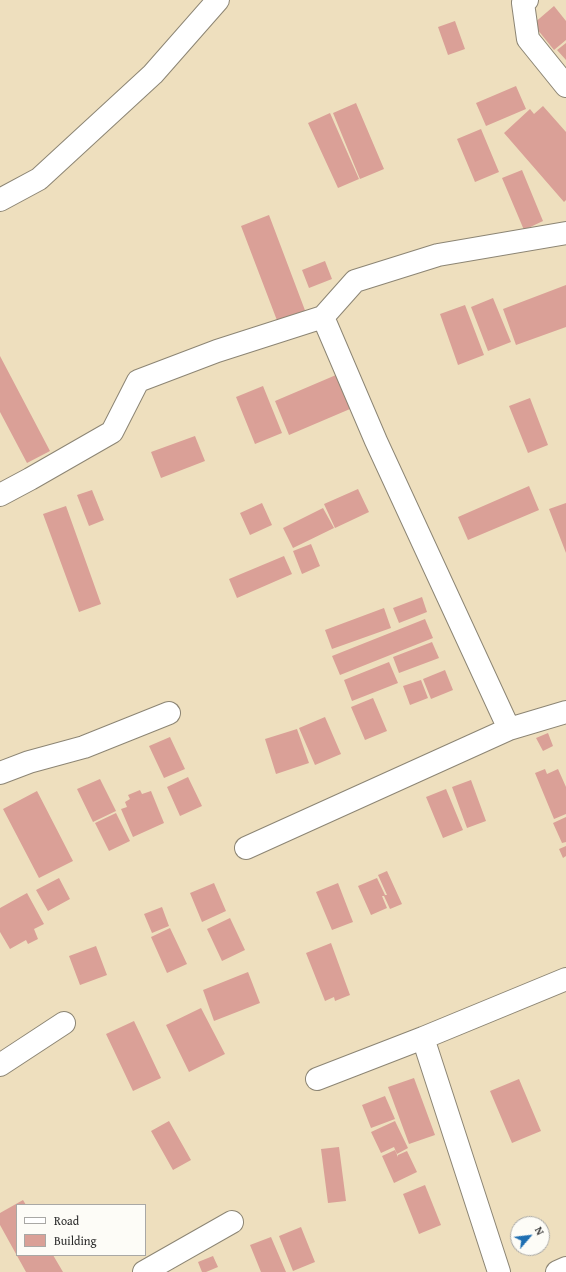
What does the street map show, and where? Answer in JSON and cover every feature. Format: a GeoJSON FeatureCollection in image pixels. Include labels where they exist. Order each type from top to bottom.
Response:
{"type":"FeatureCollection","features":[{"type":"Feature","properties":{"kind":"street"},"geometry":{"type":"LineString","coordinates":[[0,200],[39,179],[152,74],[218,0]]}},
{"type":"Feature","properties":{"kind":"street"},"geometry":{"type":"LineString","coordinates":[[527,0],[523,3],[528,39],[566,86]]}},
{"type":"Feature","properties":{"kind":"street"},"geometry":{"type":"LineString","coordinates":[[0,495],[112,432],[138,381],[217,351],[323,317],[355,281],[438,255],[566,233]]}},
{"type":"Feature","properties":{"kind":"street"},"geometry":{"type":"LineString","coordinates":[[323,317],[376,441],[510,729]]}},
{"type":"Feature","properties":{"kind":"street"},"geometry":{"type":"LineString","coordinates":[[246,848],[510,729],[566,712]]}},
{"type":"Feature","properties":{"kind":"street"},"geometry":{"type":"LineString","coordinates":[[0,773],[29,762],[84,748],[169,713]]}},
{"type":"Feature","properties":{"kind":"street"},"geometry":{"type":"LineString","coordinates":[[317,1079],[424,1038],[566,979]]}},
{"type":"Feature","properties":{"kind":"street"},"geometry":{"type":"LineString","coordinates":[[0,1065],[64,1023]]}},
{"type":"Feature","properties":{"kind":"street"},"geometry":{"type":"LineString","coordinates":[[424,1038],[499,1272]]}},
{"type":"Feature","properties":{"kind":"street"},"geometry":{"type":"LineString","coordinates":[[144,1272],[232,1222]]}},
{"type":"Feature","properties":{"kind":"street"},"geometry":{"type":"LineString","coordinates":[[557,1272],[566,1268]]}},
{"type":"Feature","properties":{"kind":"building"},"geometry":{"type":"Polygon","coordinates":[[[554,6],[566,21],[566,40],[554,50],[533,24],[554,6]]]}},
{"type":"Feature","properties":{"kind":"building"},"geometry":{"type":"Polygon","coordinates":[[[455,21],[465,49],[448,55],[438,27],[455,21]]]}},
{"type":"Feature","properties":{"kind":"building"},"geometry":{"type":"Polygon","coordinates":[[[566,43],[566,60],[557,50],[566,43]]]}},
{"type":"Feature","properties":{"kind":"building"},"geometry":{"type":"Polygon","coordinates":[[[516,86],[526,109],[486,126],[476,103],[516,86]]]}},
{"type":"Feature","properties":{"kind":"building"},"geometry":{"type":"Polygon","coordinates":[[[356,103],[384,169],[360,179],[333,113],[356,103]]]}},
{"type":"Feature","properties":{"kind":"building"},"geometry":{"type":"Polygon","coordinates":[[[543,106],[566,132],[566,200],[564,202],[504,133],[530,109],[534,114],[543,106]]]}},
{"type":"Feature","properties":{"kind":"building"},"geometry":{"type":"Polygon","coordinates":[[[330,113],[359,179],[338,188],[308,123],[330,113]]]}},
{"type":"Feature","properties":{"kind":"building"},"geometry":{"type":"Polygon","coordinates":[[[481,129],[499,172],[475,182],[457,139],[481,129]]]}},
{"type":"Feature","properties":{"kind":"building"},"geometry":{"type":"Polygon","coordinates":[[[522,170],[543,221],[524,230],[502,178],[522,170]]]}},
{"type":"Feature","properties":{"kind":"building"},"geometry":{"type":"Polygon","coordinates":[[[269,215],[306,313],[278,323],[241,226],[269,215]]]}},
{"type":"Feature","properties":{"kind":"building"},"geometry":{"type":"Polygon","coordinates":[[[325,261],[332,279],[309,288],[302,270],[325,261]]]}},
{"type":"Feature","properties":{"kind":"building"},"geometry":{"type":"Polygon","coordinates":[[[566,285],[566,327],[516,345],[503,309],[566,285]]]}},
{"type":"Feature","properties":{"kind":"building"},"geometry":{"type":"Polygon","coordinates":[[[493,298],[511,342],[488,351],[471,307],[493,298]]]}},
{"type":"Feature","properties":{"kind":"building"},"geometry":{"type":"Polygon","coordinates":[[[465,305],[484,355],[458,365],[440,314],[465,305]]]}},
{"type":"Feature","properties":{"kind":"building"},"geometry":{"type":"Polygon","coordinates":[[[0,356],[50,451],[27,463],[0,412],[0,356]]]}},
{"type":"Feature","properties":{"kind":"building"},"geometry":{"type":"Polygon","coordinates":[[[336,375],[350,409],[289,435],[275,401],[336,375]]]}},
{"type":"Feature","properties":{"kind":"building"},"geometry":{"type":"Polygon","coordinates":[[[263,386],[282,433],[255,444],[236,397],[263,386]]]}},
{"type":"Feature","properties":{"kind":"building"},"geometry":{"type":"Polygon","coordinates":[[[530,398],[548,445],[528,453],[509,406],[530,398]]]}},
{"type":"Feature","properties":{"kind":"building"},"geometry":{"type":"Polygon","coordinates":[[[195,436],[205,461],[161,478],[151,452],[195,436]]]}},
{"type":"Feature","properties":{"kind":"building"},"geometry":{"type":"Polygon","coordinates":[[[529,486],[539,510],[468,540],[458,517],[529,486]]]}},
{"type":"Feature","properties":{"kind":"building"},"geometry":{"type":"Polygon","coordinates":[[[358,489],[369,512],[335,528],[324,504],[358,489]]]}},
{"type":"Feature","properties":{"kind":"building"},"geometry":{"type":"Polygon","coordinates":[[[92,490],[104,520],[89,526],[77,495],[92,490]]]}},
{"type":"Feature","properties":{"kind":"building"},"geometry":{"type":"Polygon","coordinates":[[[262,503],[272,525],[250,535],[240,513],[262,503]]]}},
{"type":"Feature","properties":{"kind":"building"},"geometry":{"type":"Polygon","coordinates":[[[566,503],[566,553],[549,509],[566,503]]]}},
{"type":"Feature","properties":{"kind":"building"},"geometry":{"type":"Polygon","coordinates":[[[66,506],[101,604],[79,612],[43,514],[66,506]]]}},
{"type":"Feature","properties":{"kind":"building"},"geometry":{"type":"Polygon","coordinates":[[[323,508],[334,528],[293,548],[283,528],[323,508]]]}},
{"type":"Feature","properties":{"kind":"building"},"geometry":{"type":"Polygon","coordinates":[[[311,544],[320,566],[302,574],[293,551],[311,544]]]}},
{"type":"Feature","properties":{"kind":"building"},"geometry":{"type":"Polygon","coordinates":[[[284,556],[292,574],[237,598],[229,579],[284,556]]]}},
{"type":"Feature","properties":{"kind":"building"},"geometry":{"type":"Polygon","coordinates":[[[422,597],[427,612],[399,623],[393,608],[422,597]]]}},
{"type":"Feature","properties":{"kind":"building"},"geometry":{"type":"Polygon","coordinates":[[[384,608],[391,628],[332,649],[325,630],[384,608]]]}},
{"type":"Feature","properties":{"kind":"building"},"geometry":{"type":"Polygon","coordinates":[[[425,619],[433,638],[340,675],[332,656],[425,619]]]}},
{"type":"Feature","properties":{"kind":"building"},"geometry":{"type":"Polygon","coordinates":[[[432,642],[439,658],[399,673],[393,657],[432,642]]]}},
{"type":"Feature","properties":{"kind":"building"},"geometry":{"type":"Polygon","coordinates":[[[389,662],[398,683],[352,701],[344,680],[389,662]]]}},
{"type":"Feature","properties":{"kind":"building"},"geometry":{"type":"Polygon","coordinates":[[[445,670],[453,690],[431,699],[423,679],[445,670]]]}},
{"type":"Feature","properties":{"kind":"building"},"geometry":{"type":"Polygon","coordinates":[[[421,680],[428,698],[410,705],[403,686],[421,680]]]}},
{"type":"Feature","properties":{"kind":"building"},"geometry":{"type":"Polygon","coordinates":[[[373,698],[387,731],[365,740],[351,707],[373,698]]]}},
{"type":"Feature","properties":{"kind":"building"},"geometry":{"type":"Polygon","coordinates":[[[325,717],[341,754],[315,765],[299,728],[325,717]]]}},
{"type":"Feature","properties":{"kind":"building"},"geometry":{"type":"Polygon","coordinates":[[[297,729],[309,763],[276,774],[265,739],[297,729]]]}},
{"type":"Feature","properties":{"kind":"building"},"geometry":{"type":"Polygon","coordinates":[[[548,733],[553,746],[543,751],[536,738],[548,733]]]}},
{"type":"Feature","properties":{"kind":"building"},"geometry":{"type":"Polygon","coordinates":[[[170,737],[185,769],[164,778],[149,746],[170,737]]]}},
{"type":"Feature","properties":{"kind":"building"},"geometry":{"type":"Polygon","coordinates":[[[545,769],[547,774],[558,769],[566,787],[566,814],[554,819],[535,773],[545,769]]]}},
{"type":"Feature","properties":{"kind":"building"},"geometry":{"type":"Polygon","coordinates":[[[188,777],[202,806],[180,816],[167,787],[188,777]]]}},
{"type":"Feature","properties":{"kind":"building"},"geometry":{"type":"Polygon","coordinates":[[[100,779],[116,811],[93,822],[77,789],[100,779]]]}},
{"type":"Feature","properties":{"kind":"building"},"geometry":{"type":"Polygon","coordinates":[[[471,780],[486,821],[467,828],[452,787],[471,780]]]}},
{"type":"Feature","properties":{"kind":"building"},"geometry":{"type":"Polygon","coordinates":[[[446,789],[463,830],[443,838],[426,797],[446,789]]]}},
{"type":"Feature","properties":{"kind":"building"},"geometry":{"type":"Polygon","coordinates":[[[140,790],[142,794],[151,791],[164,823],[133,837],[121,809],[127,807],[125,802],[130,799],[128,795],[140,790]]]}},
{"type":"Feature","properties":{"kind":"building"},"geometry":{"type":"Polygon","coordinates":[[[37,791],[73,861],[39,878],[3,809],[37,791]]]}},
{"type":"Feature","properties":{"kind":"building"},"geometry":{"type":"Polygon","coordinates":[[[116,813],[130,841],[109,851],[95,823],[116,813]]]}},
{"type":"Feature","properties":{"kind":"building"},"geometry":{"type":"Polygon","coordinates":[[[566,817],[566,842],[562,843],[553,823],[566,817]]]}},
{"type":"Feature","properties":{"kind":"building"},"geometry":{"type":"Polygon","coordinates":[[[566,846],[566,856],[563,858],[559,849],[566,846]]]}},
{"type":"Feature","properties":{"kind":"building"},"geometry":{"type":"Polygon","coordinates":[[[387,871],[402,904],[390,909],[384,896],[382,896],[387,908],[371,915],[358,886],[377,878],[385,895],[387,895],[378,875],[387,871]]]}},
{"type":"Feature","properties":{"kind":"building"},"geometry":{"type":"Polygon","coordinates":[[[59,878],[70,899],[48,911],[36,890],[59,878]]]}},
{"type":"Feature","properties":{"kind":"building"},"geometry":{"type":"Polygon","coordinates":[[[214,883],[226,911],[202,922],[190,893],[214,883]]]}},
{"type":"Feature","properties":{"kind":"building"},"geometry":{"type":"Polygon","coordinates":[[[338,883],[353,922],[332,930],[316,892],[338,883]]]}},
{"type":"Feature","properties":{"kind":"building"},"geometry":{"type":"Polygon","coordinates":[[[27,893],[44,924],[34,929],[38,939],[28,944],[26,940],[10,949],[0,932],[0,908],[27,893]]]}},
{"type":"Feature","properties":{"kind":"building"},"geometry":{"type":"Polygon","coordinates":[[[162,907],[169,926],[152,933],[144,914],[162,907]]]}},
{"type":"Feature","properties":{"kind":"building"},"geometry":{"type":"Polygon","coordinates":[[[230,918],[245,950],[222,961],[207,929],[230,918]]]}},
{"type":"Feature","properties":{"kind":"building"},"geometry":{"type":"Polygon","coordinates":[[[170,928],[187,964],[167,973],[151,937],[170,928]]]}},
{"type":"Feature","properties":{"kind":"building"},"geometry":{"type":"Polygon","coordinates":[[[331,943],[350,995],[335,1001],[334,997],[325,1001],[306,953],[331,943]]]}},
{"type":"Feature","properties":{"kind":"building"},"geometry":{"type":"Polygon","coordinates":[[[96,946],[107,975],[80,985],[69,956],[96,946]]]}},
{"type":"Feature","properties":{"kind":"building"},"geometry":{"type":"Polygon","coordinates":[[[248,972],[260,1003],[214,1021],[203,990],[248,972]]]}},
{"type":"Feature","properties":{"kind":"building"},"geometry":{"type":"Polygon","coordinates":[[[201,1008],[225,1054],[189,1072],[166,1025],[201,1008]]]}},
{"type":"Feature","properties":{"kind":"building"},"geometry":{"type":"Polygon","coordinates":[[[134,1021],[161,1078],[133,1091],[106,1034],[134,1021]]]}},
{"type":"Feature","properties":{"kind":"building"},"geometry":{"type":"Polygon","coordinates":[[[414,1078],[435,1135],[409,1144],[388,1087],[414,1078]]]}},
{"type":"Feature","properties":{"kind":"building"},"geometry":{"type":"Polygon","coordinates":[[[519,1079],[541,1131],[512,1143],[490,1091],[519,1079]]]}},
{"type":"Feature","properties":{"kind":"building"},"geometry":{"type":"Polygon","coordinates":[[[385,1096],[395,1119],[371,1128],[362,1105],[385,1096]]]}},
{"type":"Feature","properties":{"kind":"building"},"geometry":{"type":"Polygon","coordinates":[[[169,1121],[191,1160],[173,1170],[151,1131],[169,1121]]]}},
{"type":"Feature","properties":{"kind":"building"},"geometry":{"type":"Polygon","coordinates":[[[395,1121],[408,1148],[397,1154],[394,1147],[381,1153],[371,1132],[395,1121]]]}},
{"type":"Feature","properties":{"kind":"building"},"geometry":{"type":"Polygon","coordinates":[[[339,1147],[346,1201],[328,1203],[321,1149],[339,1147]]]}},
{"type":"Feature","properties":{"kind":"building"},"geometry":{"type":"Polygon","coordinates":[[[395,1150],[398,1157],[398,1155],[407,1151],[417,1172],[394,1183],[382,1156],[395,1150]]]}},
{"type":"Feature","properties":{"kind":"building"},"geometry":{"type":"Polygon","coordinates":[[[425,1185],[441,1225],[419,1234],[403,1194],[425,1185]]]}},
{"type":"Feature","properties":{"kind":"building"},"geometry":{"type":"Polygon","coordinates":[[[23,1200],[25,1204],[16,1204],[16,1254],[0,1225],[0,1213],[23,1200]]]}},
{"type":"Feature","properties":{"kind":"building"},"geometry":{"type":"Polygon","coordinates":[[[301,1227],[315,1262],[293,1271],[279,1236],[301,1227]]]}},
{"type":"Feature","properties":{"kind":"building"},"geometry":{"type":"Polygon","coordinates":[[[271,1237],[286,1272],[261,1272],[250,1245],[271,1237]]]}},
{"type":"Feature","properties":{"kind":"building"},"geometry":{"type":"Polygon","coordinates":[[[17,1256],[54,1256],[63,1272],[26,1272],[17,1256]]]}},
{"type":"Feature","properties":{"kind":"building"},"geometry":{"type":"Polygon","coordinates":[[[213,1256],[218,1267],[202,1272],[198,1262],[213,1256]]]}}]}
